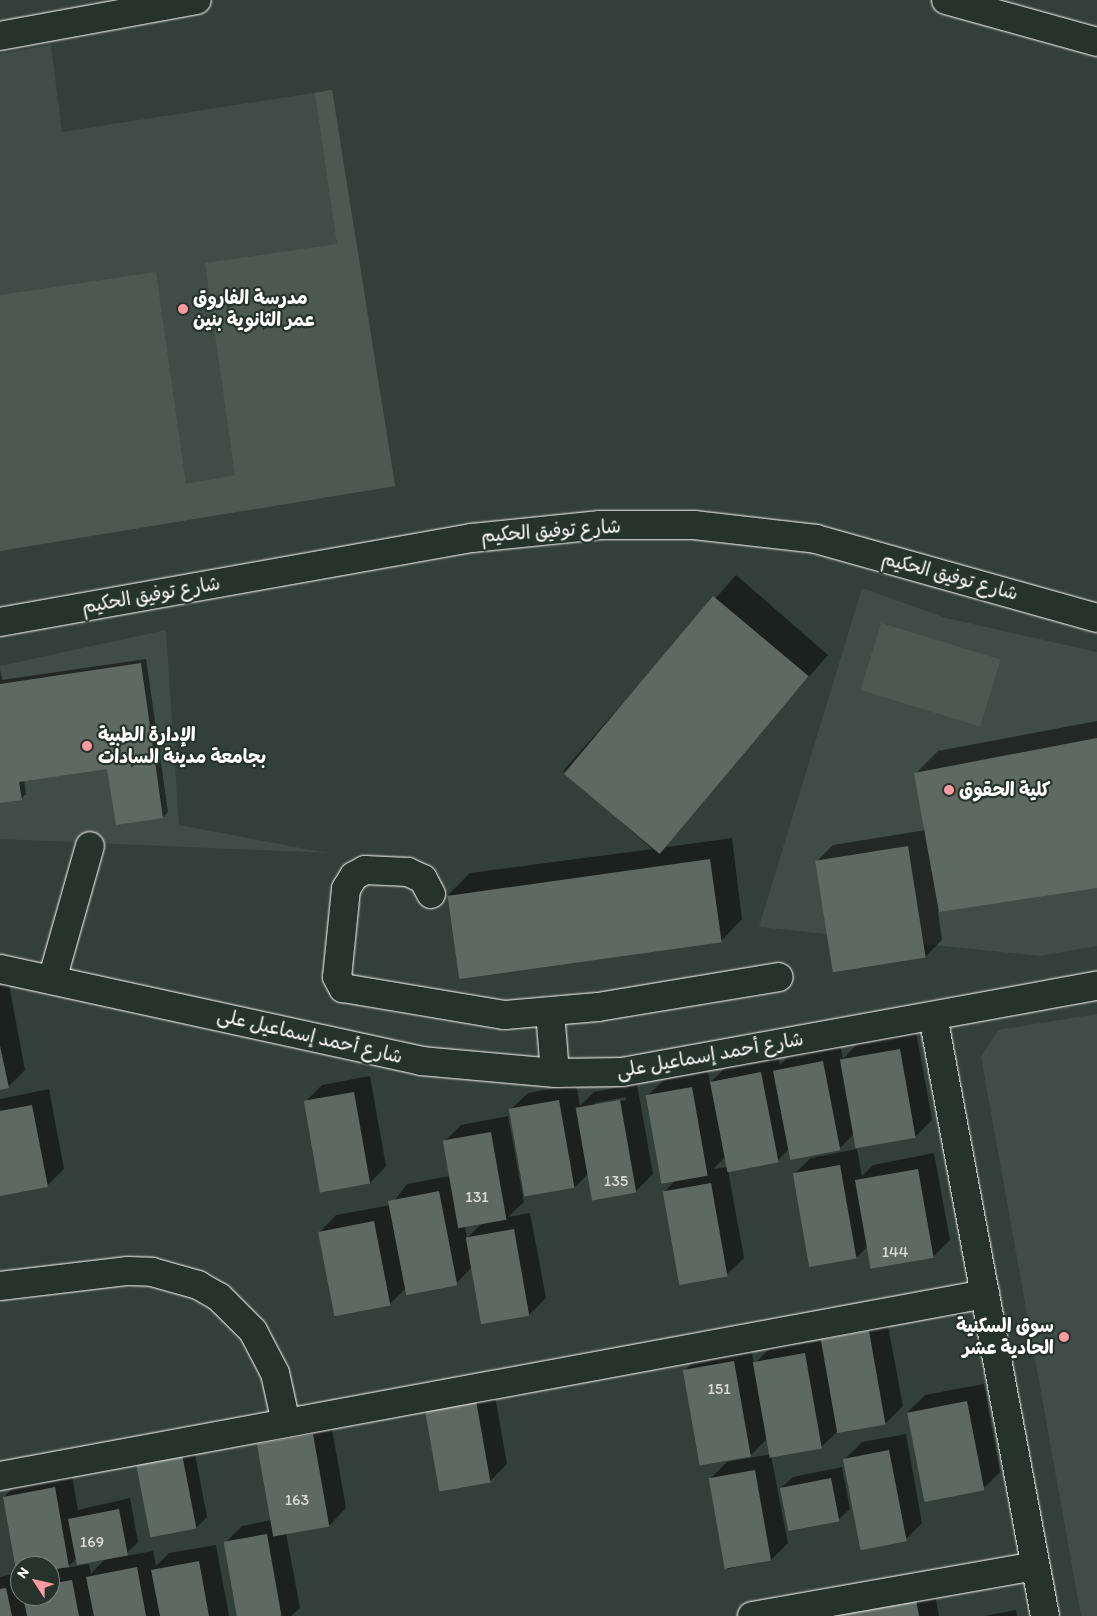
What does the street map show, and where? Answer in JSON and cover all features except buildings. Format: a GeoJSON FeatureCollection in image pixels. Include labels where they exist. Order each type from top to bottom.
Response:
{"type":"FeatureCollection","features":[{"type":"Feature","properties":{"kind":"street"},"geometry":{"type":"LineString","coordinates":[[0,36],[197,0]]}},
{"type":"Feature","properties":{"kind":"street"},"geometry":{"type":"LineString","coordinates":[[946,0],[1097,42]]}},
{"type":"Feature","properties":{"kind":"street","name":"شارع توفيق الحكيم"},"geometry":{"type":"LineString","coordinates":[[0,622],[472,538],[600,525],[694,526],[816,539],[1097,618]]}},
{"type":"Feature","properties":{"kind":"street"},"geometry":{"type":"LineString","coordinates":[[52,980],[90,846]]}},
{"type":"Feature","properties":{"kind":"street"},"geometry":{"type":"LineString","coordinates":[[430,894],[423,879],[408,872],[365,870],[354,876],[346,889],[337,977],[343,988],[505,1015],[550,1012],[779,977]]}},
{"type":"Feature","properties":{"kind":"street","name":"شارع أحمد إسماعيل على"},"geometry":{"type":"LineString","coordinates":[[0,969],[411,1059],[555,1073],[622,1072],[1097,986]]}},
{"type":"Feature","properties":{"kind":"street"},"geometry":{"type":"LineString","coordinates":[[550,1012],[555,1073]]}},
{"type":"Feature","properties":{"kind":"street"},"geometry":{"type":"LineString","coordinates":[[933,1016],[1044,1616]]}},
{"type":"Feature","properties":{"kind":"street"},"geometry":{"type":"LineString","coordinates":[[0,1286],[128,1271],[152,1272],[198,1285],[219,1297],[253,1331],[275,1373],[286,1424]]}},
{"type":"Feature","properties":{"kind":"street"},"geometry":{"type":"LineString","coordinates":[[0,1476],[984,1294]]}},
{"type":"Feature","properties":{"kind":"street"},"geometry":{"type":"LineString","coordinates":[[752,1616],[1035,1566]]}},
{"type":"Feature","properties":{"kind":"shaded area","name":"مدرسة الفاروق عمر الثانوية بنين"},"geometry":{"type":"Polygon","coordinates":[[[51,45],[62,132],[332,90],[395,486],[0,551],[0,54],[51,45]]]}},
{"type":"Feature","properties":{"kind":"shaded area"},"geometry":{"type":"Polygon","coordinates":[[[332,90],[395,486],[0,551],[0,295],[156,272],[186,484],[235,475],[205,263],[337,244],[315,93],[332,90]]]}},
{"type":"Feature","properties":{"kind":"shaded area","name":"كلية الحقوق"},"geometry":{"type":"Polygon","coordinates":[[[862,588],[946,618],[1097,652],[1097,946],[1039,956],[759,927],[862,588]]]}},
{"type":"Feature","properties":{"kind":"shaded area"},"geometry":{"type":"Polygon","coordinates":[[[881,623],[1001,660],[980,726],[861,690],[881,623]]]}},
{"type":"Feature","properties":{"kind":"shaded area","name":"الإدارة الطبية بجامعة مدينة السادات"},"geometry":{"type":"Polygon","coordinates":[[[166,630],[179,825],[327,853],[0,839],[0,666],[166,630]]]}},
{"type":"Feature","properties":{"kind":"shaded area","name":"سوق السكنية الحادية عشر"},"geometry":{"type":"Polygon","coordinates":[[[1097,1014],[1097,1616],[1081,1616],[981,1057],[998,1030],[1097,1014]]]}},
{"type":"Feature","properties":{"kind":"place","name":"مدرسة الفاروق عمر الثانوية بنين"},"geometry":{"type":"Point","coordinates":[183,309]}},
{"type":"Feature","properties":{"kind":"place","name":"الإدارة الطبية بجامعة مدينة السادات"},"geometry":{"type":"Point","coordinates":[87,746]}},
{"type":"Feature","properties":{"kind":"place","name":"كلية الحقوق"},"geometry":{"type":"Point","coordinates":[949,790]}},
{"type":"Feature","properties":{"kind":"place","name":"سوق السكنية الحادية عشر"},"geometry":{"type":"Point","coordinates":[1064,1337]}}]}
